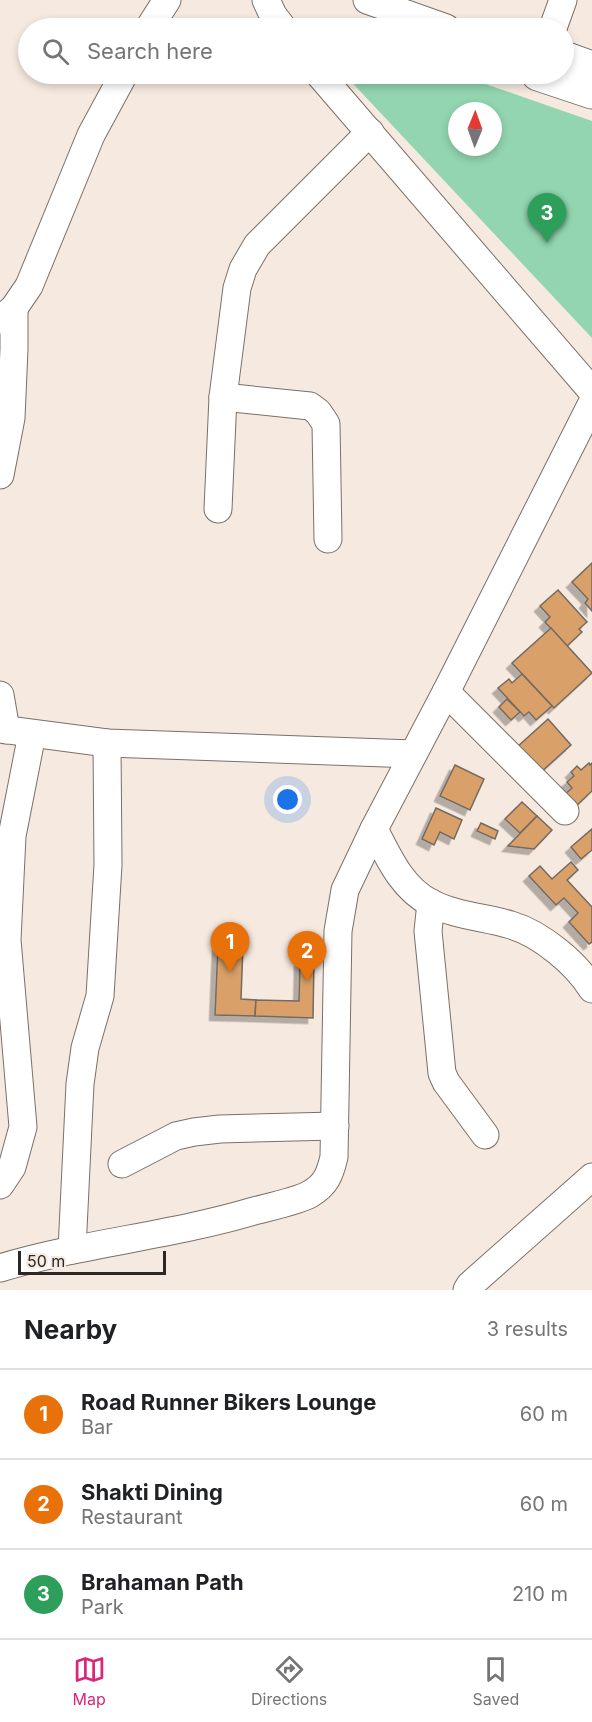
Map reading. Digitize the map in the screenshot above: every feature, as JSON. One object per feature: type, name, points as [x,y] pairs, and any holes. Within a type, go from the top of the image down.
[{"type":"main road","points":[[574,62],[592,68]]},
{"type":"main road","points":[[568,84],[592,92]]},
{"type":"street","points":[[155,18],[167,0]]},
{"type":"street","points":[[266,0],[275,18]]},
{"type":"street","points":[[367,0],[418,18]]},
{"type":"street","points":[[556,18],[563,0]]},
{"type":"street","points":[[0,475],[15,349],[7,314],[29,286],[91,135],[119,84]]},
{"type":"street","points":[[328,84],[592,391]]},
{"type":"street","points":[[218,509],[223,398],[237,288],[243,269],[257,245],[370,132]]},
{"type":"street","points":[[223,398],[310,406],[318,412],[326,423],[328,539]]},
{"type":"street","points":[[0,1268],[72,1250],[214,1223],[309,1195],[325,1183],[334,1157],[338,931],[345,891],[374,829],[592,403]]},
{"type":"street","points":[[446,692],[565,811]]},
{"type":"street","points":[[0,695],[13,731],[12,836],[7,940],[8,1044],[23,1127],[12,1167],[0,1185]]},
{"type":"street","points":[[13,731],[107,743],[413,754]]},
{"type":"street","points":[[72,1250],[80,1084],[85,1048],[100,996],[108,865],[107,743]]},
{"type":"street","points":[[374,829],[393,868],[430,903],[512,925],[546,942],[584,976],[592,989]]},
{"type":"street","points":[[430,903],[428,931],[442,1073],[446,1082],[485,1135]]},
{"type":"street","points":[[122,1164],[176,1136],[194,1132],[220,1129],[335,1126]]},
{"type":"street","points":[[467,1290],[592,1177]]},
{"type":"green space","points":[[353,84],[486,84],[592,121],[592,338]]},
{"type":"building","points":[[592,563],[592,611],[585,603],[588,599],[572,582]]},
{"type":"building","points":[[558,590],[587,622],[579,629],[582,632],[567,646],[545,622],[550,617],[540,606]]},
{"type":"building","points":[[551,628],[592,673],[554,708],[512,663]]},
{"type":"building","points":[[522,674],[552,706],[536,720],[529,712],[524,716],[498,688],[509,679],[512,683]]},
{"type":"building","points":[[507,699],[520,712],[511,720],[499,707]]},
{"type":"building","points":[[548,719],[571,745],[539,774],[516,748]]},
{"type":"building","points":[[589,763],[590,765],[592,763],[592,791],[575,807],[564,795],[572,788],[567,782],[574,776],[571,772],[577,766],[581,770]]},
{"type":"building","points":[[455,765],[484,779],[470,810],[440,796]]},
{"type":"building","points":[[522,802],[537,816],[520,833],[505,819]]},
{"type":"building","points":[[436,808],[462,820],[454,839],[440,832],[434,845],[422,839]]},
{"type":"building","points":[[537,816],[552,830],[534,849],[508,846]]},
{"type":"building","points":[[481,823],[498,831],[495,839],[477,831]]},
{"type":"building","points":[[592,829],[592,850],[581,859],[571,847]]},
{"type":"building","points":[[571,862],[578,870],[567,880],[592,907],[592,942],[589,944],[569,922],[578,913],[564,898],[556,905],[529,876],[540,866],[552,879]]},
{"type":"building","points":[[218,945],[243,945],[241,999],[256,1000],[255,1016],[215,1015]]},
{"type":"building","points":[[300,961],[314,961],[313,1018],[255,1016],[256,1000],[299,1001]]},
{"type":"place","name":"Brahaman Path","points":[[547,243]]},
{"type":"place","name":"Road Runner Bikers Lounge","points":[[230,972]]},
{"type":"place","name":"Shakti Dining","points":[[307,981]]}]
